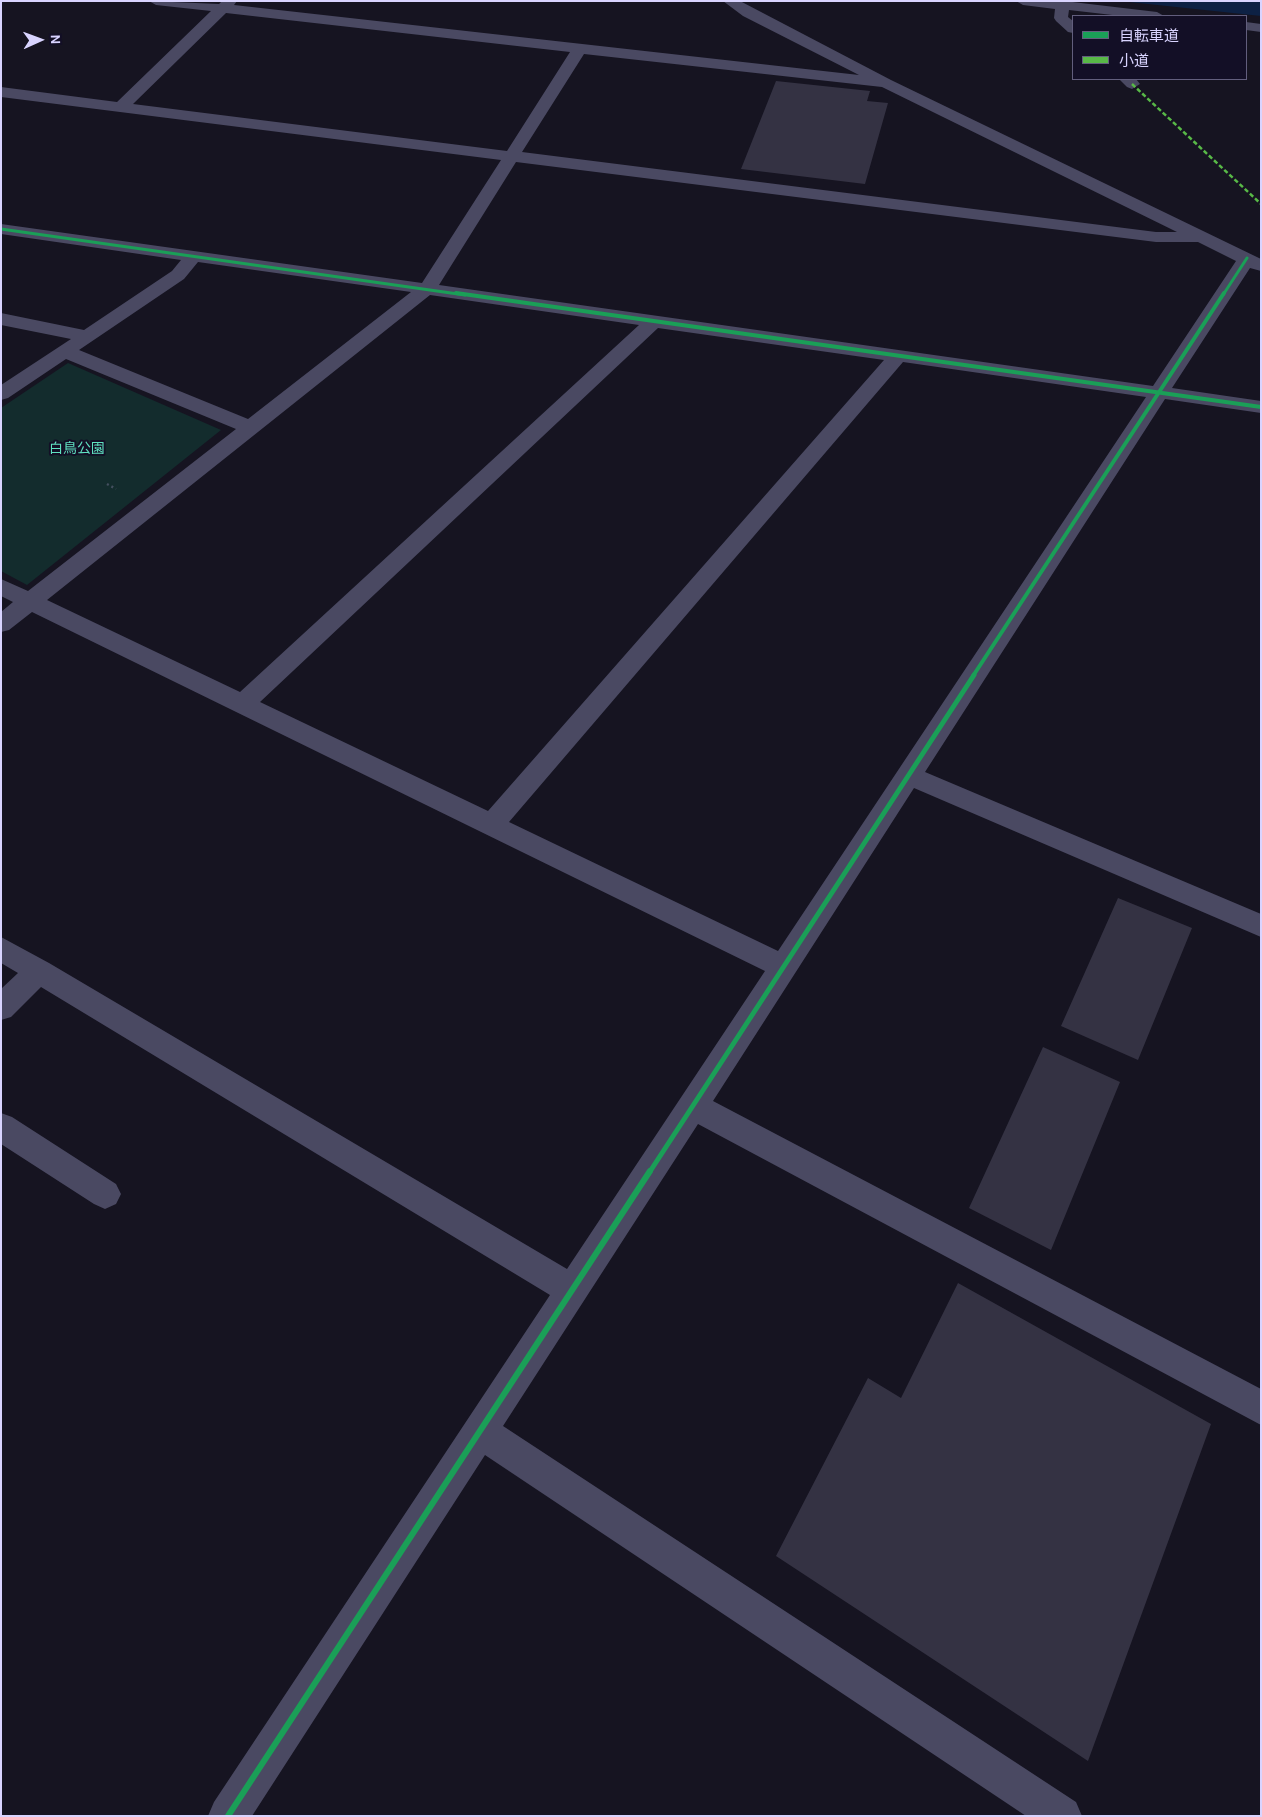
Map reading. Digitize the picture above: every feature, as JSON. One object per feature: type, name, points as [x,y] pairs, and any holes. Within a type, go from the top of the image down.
[{"type":"street","points":[[156,1],[226,5],[579,49],[886,83]]},
{"type":"street","points":[[228,1816],[910,776],[1158,392],[1254,262],[886,83],[748,13],[730,1]]},
{"type":"street","points":[[1023,1],[1148,15]]},
{"type":"street","points":[[120,107],[226,5]]},
{"type":"street","points":[[1062,6],[1061,18],[1072,28]]},
{"type":"street","points":[[1247,26],[1261,28]]},
{"type":"street","points":[[1,624],[428,288],[579,49]]},
{"type":"street","points":[[1,92],[1156,237],[1204,237]]},
{"type":"street","points":[[1,229],[1261,407]]},
{"type":"street","points":[[1,394],[178,275],[194,256]]},
{"type":"street","points":[[1,319],[87,336]]},
{"type":"street","points":[[241,705],[654,321]]},
{"type":"street","points":[[64,351],[252,428]]},
{"type":"street","points":[[491,825],[898,356]]},
{"type":"street","points":[[1,587],[241,705],[785,967]]},
{"type":"street","points":[[910,776],[1261,926]]},
{"type":"street","points":[[1,949],[573,1291]]},
{"type":"street","points":[[1,1008],[40,971]]},
{"type":"street","points":[[694,1106],[1261,1408]]},
{"type":"street","points":[[1,1127],[104,1194]]},
{"type":"street","points":[[480,1431],[1062,1816]]},
{"type":"green space","name":"白鳥公園","points":[[68,363],[221,430],[27,585],[1,571],[1,408]]},
{"type":"water","points":[[1120,1],[1261,1],[1261,16]]},
{"type":"building","points":[[776,81],[870,91],[867,101],[888,103],[865,184],[741,169]]},
{"type":"building","points":[[1118,898],[1192,928],[1138,1060],[1061,1026]]},
{"type":"building","points":[[1043,1047],[1120,1082],[1051,1250],[969,1208]]},
{"type":"building","points":[[958,1283],[1211,1424],[1088,1761],[776,1556],[868,1378],[901,1398]]},
{"type":"marked path","points":[[1132,84],[1261,204]]},
{"type":"cycle path","points":[[1,229],[1261,407]]},
{"type":"cycle path","points":[[228,1816],[1247,258]]}]
